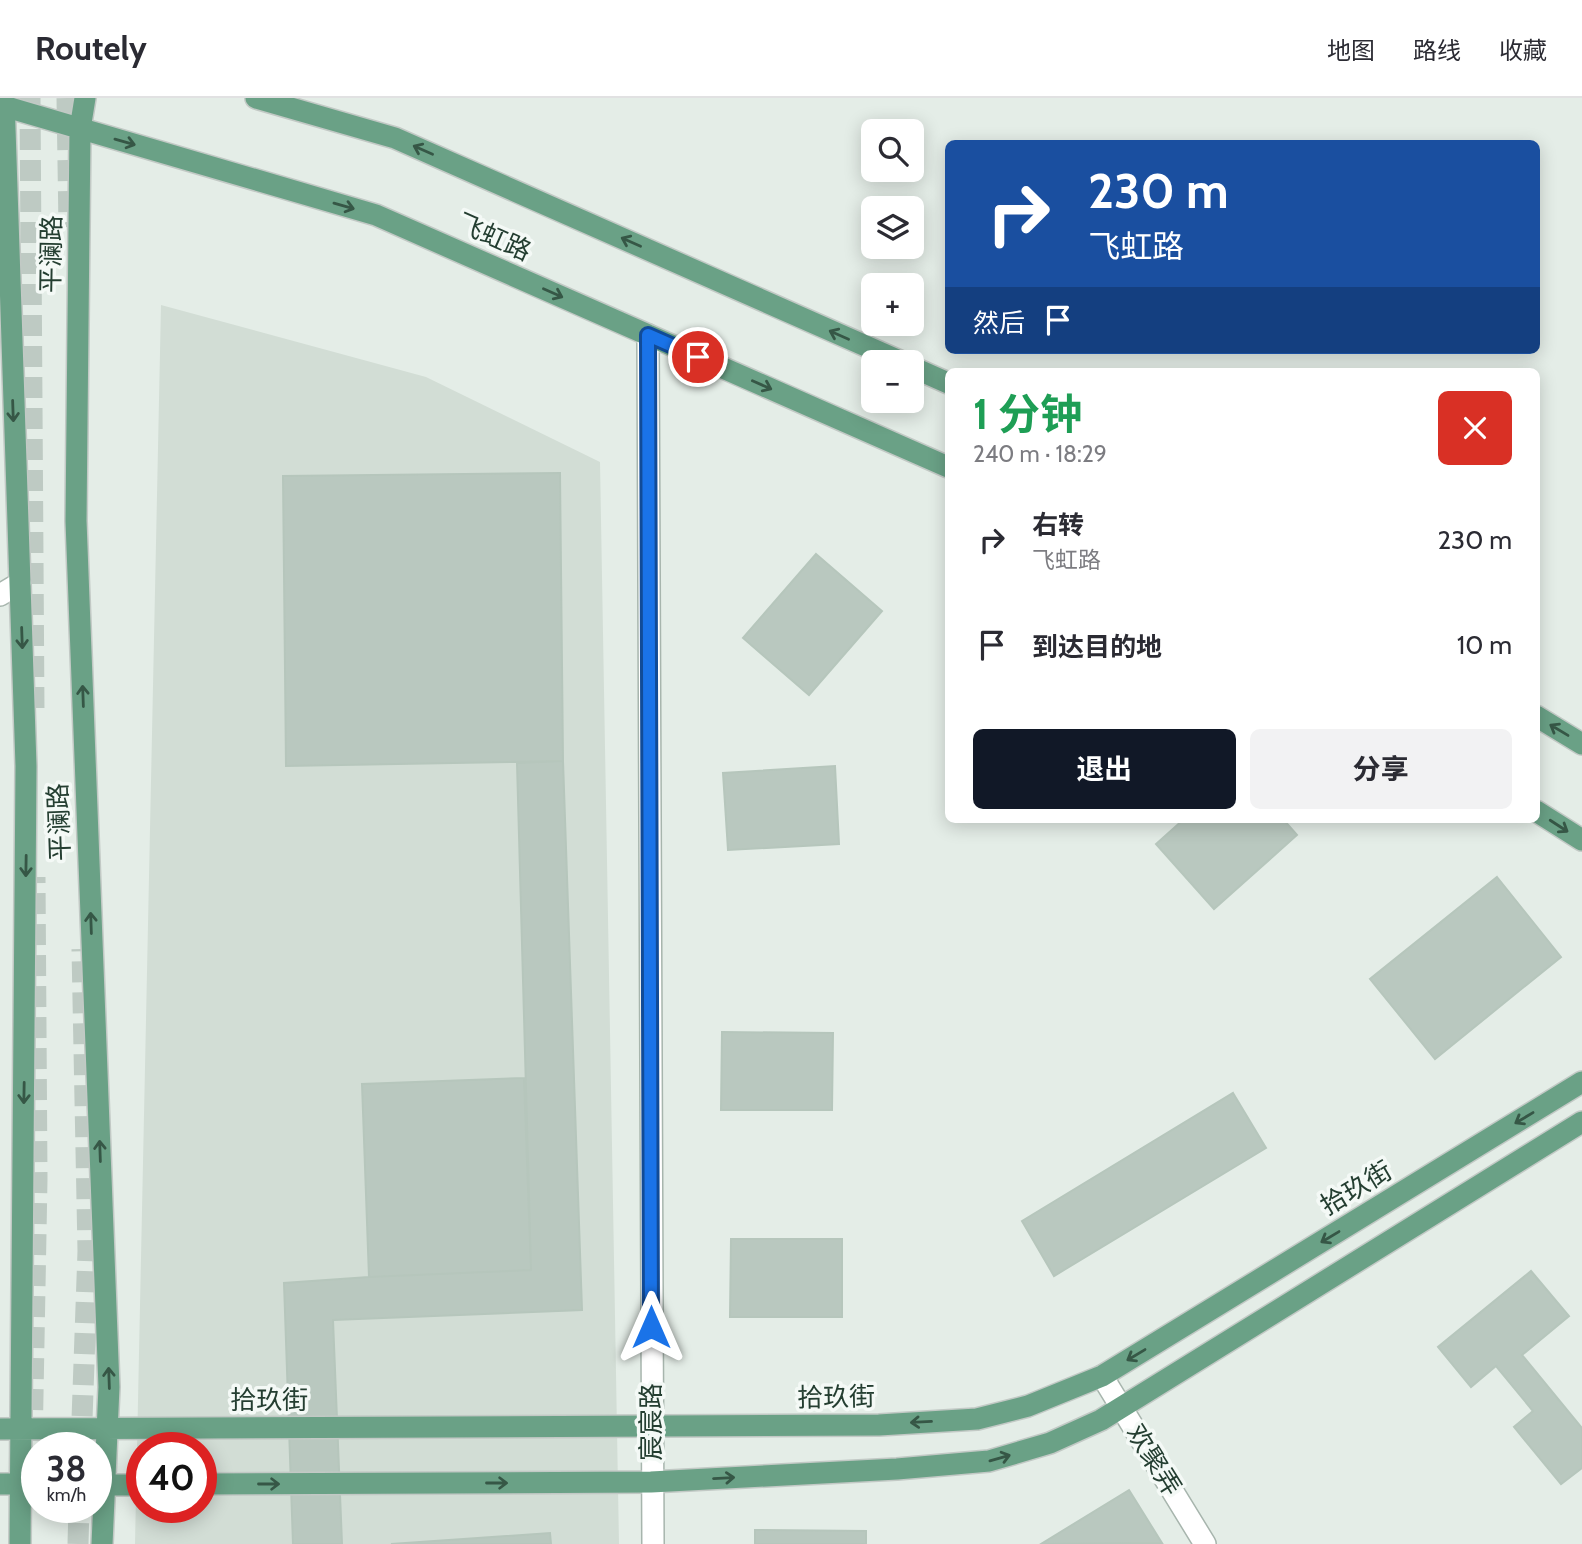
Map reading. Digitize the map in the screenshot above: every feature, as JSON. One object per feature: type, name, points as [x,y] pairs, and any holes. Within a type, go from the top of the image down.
[{"type":"main road","name":"平澜路","points":[[85,98],[80,129],[76,521],[109,1387],[107,1432]]},
{"type":"main road","name":"飞虹路","points":[[256,98],[395,138],[875,350]]},
{"type":"main road","name":"平澜路","points":[[2,103],[26,766],[10,1429],[19,1484],[20,1544]]},
{"type":"main road","name":"飞虹路","points":[[2,103],[80,129],[376,215],[945,466]]},
{"type":"main road","points":[[924,372],[945,382]]},
{"type":"main road","points":[[1540,718],[1582,744]]},
{"type":"main road","points":[[1540,814],[1582,841]]},
{"type":"main road","name":"拾玖街","points":[[10,1429],[879,1425],[977,1419],[1028,1406],[1102,1376],[1582,1082]]},
{"type":"main road","points":[[217,1484],[651,1482],[897,1469],[989,1461],[1050,1443],[1101,1420],[1582,1122]]},
{"type":"main road","name":"平澜路","points":[[101,1523],[102,1544]]},
{"type":"street","name":"宸宸路","points":[[648,335],[653,1544]]},
{"type":"street","points":[[0,595],[20,583]]},
{"type":"street","name":"欢聚弄","points":[[1102,1376],[1206,1544]]},
{"type":"shaded area","points":[[161,305],[426,377],[600,462],[619,1544],[135,1544],[135,1523],[217,1523],[217,1432],[137,1432]]},
{"type":"building","points":[[560,473],[563,761],[286,766],[283,476]]},
{"type":"building","points":[[816,554],[882,611],[809,695],[743,638]]},
{"type":"building","points":[[563,761],[582,1310],[333,1320],[342,1544],[293,1544],[284,1283],[531,1270],[517,763]]},
{"type":"building","points":[[835,766],[839,844],[728,850],[723,773]]},
{"type":"building","points":[[1180,823],[1286,823],[1297,835],[1214,909],[1156,844]]},
{"type":"building","points":[[1497,877],[1561,957],[1435,1059],[1370,979]]},
{"type":"building","points":[[722,1032],[833,1033],[832,1110],[721,1110]]},
{"type":"building","points":[[524,1078],[531,1270],[369,1277],[362,1084]]},
{"type":"building","points":[[1233,1093],[1266,1148],[1054,1276],[1022,1221]]},
{"type":"building","points":[[731,1239],[842,1239],[842,1317],[730,1317]]},
{"type":"building","points":[[1531,1271],[1569,1316],[1522,1355],[1582,1428],[1582,1468],[1561,1484],[1514,1427],[1533,1411],[1496,1366],[1471,1387],[1438,1347]]},
{"type":"building","points":[[1129,1490],[1162,1543],[1041,1544]]},
{"type":"building","points":[[755,1530],[866,1531],[866,1544],[755,1544]]},
{"type":"building","points":[[550,1533],[551,1544],[391,1544]]},
{"type":"tunnel","points":[[30,98],[34,712]]},
{"type":"tunnel","points":[[67,98],[69,227]]},
{"type":"tunnel","points":[[32,1432],[37,1179],[35,877]]},
{"type":"tunnel","points":[[82,949],[88,1251],[82,1432]]},
{"type":"tunnel","points":[[78,1544],[79,1523]]},
{"type":"route","points":[[651,1327],[648,335],[698,357]]}]
